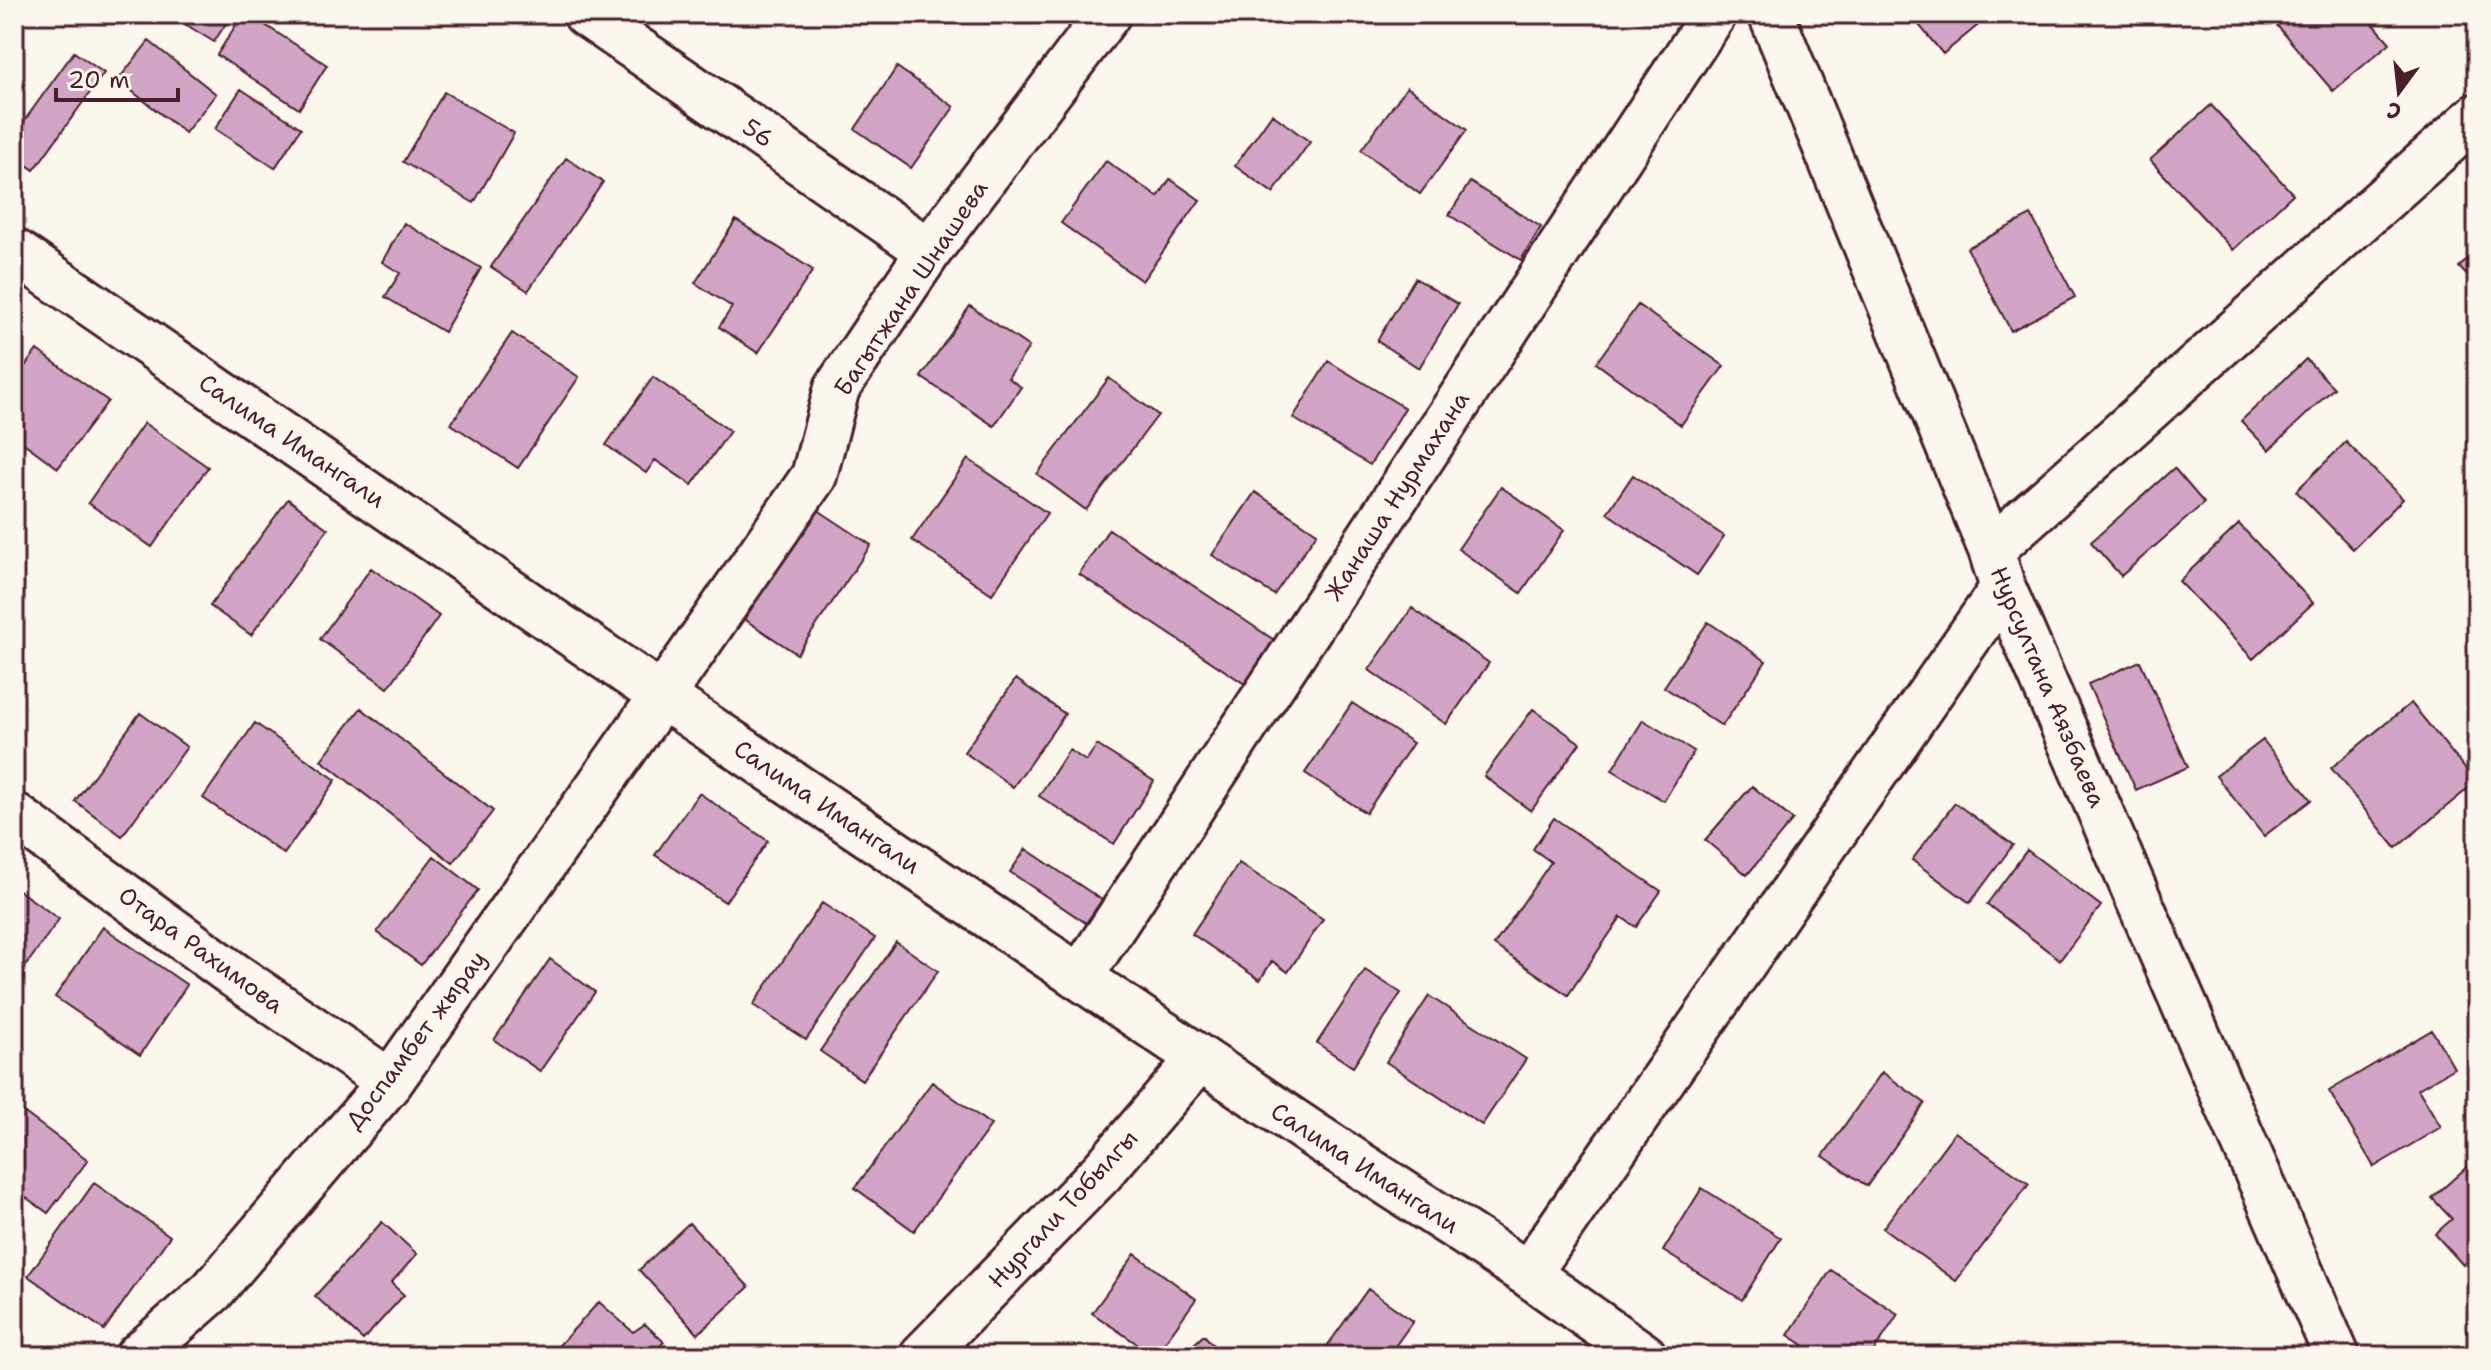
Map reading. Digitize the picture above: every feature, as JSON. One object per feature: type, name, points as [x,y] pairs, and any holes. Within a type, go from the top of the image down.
[{"type":"street","name":"56","points":[[586,14],[929,251]]},
{"type":"street","name":"Багытжана Шнашева","points":[[662,696],[814,476],[837,388],[929,251],[1108,14]]},
{"type":"street","name":"Жанаша Нурмахана","points":[[1080,977],[1714,14]]},
{"type":"street","name":"Нурсултана Аязбаева","points":[[1771,14],[1997,569],[2337,1356]]},
{"type":"street","points":[[1528,1274],[1997,569],[2477,116]]},
{"type":"street","name":"Салима Имангали","points":[[14,251],[662,696],[1200,1058],[1528,1274],[1644,1356]]},
{"type":"street","name":"Доспамбет жырау","points":[[138,1356],[212,1291],[390,1082],[662,696]]},
{"type":"street","name":"Отара Рахимова","points":[[14,815],[234,975],[390,1082]]},
{"type":"street","name":"Нургали Тобылгы","points":[[922,1356],[1102,1172],[1200,1058]]},
{"type":"building","points":[[169,14],[232,14],[214,42]]},
{"type":"building","points":[[243,14],[248,14],[327,65],[299,109],[217,55]]},
{"type":"building","points":[[1910,14],[1985,14],[1988,17],[1943,54]]},
{"type":"building","points":[[2284,14],[2365,14],[2390,43],[2333,91],[2274,22]]},
{"type":"building","points":[[149,41],[216,94],[185,133],[118,80]]},
{"type":"building","points":[[74,52],[104,73],[34,170],[14,156],[14,135]]},
{"type":"building","points":[[897,67],[954,107],[911,168],[855,129]]},
{"type":"building","points":[[1407,87],[1467,130],[1420,194],[1361,150]]},
{"type":"building","points":[[241,89],[301,128],[275,168],[215,129]]},
{"type":"building","points":[[444,92],[514,133],[474,203],[403,162]]},
{"type":"building","points":[[2211,105],[2293,194],[2233,250],[2150,160]]},
{"type":"building","points":[[1272,114],[1310,142],[1273,193],[1235,166]]},
{"type":"building","points":[[566,158],[603,182],[528,291],[491,267]]},
{"type":"building","points":[[1106,161],[1158,197],[1170,179],[1200,200],[1142,281],[1061,223]]},
{"type":"building","points":[[1470,182],[1541,227],[1521,260],[1449,215]]},
{"type":"building","points":[[2031,215],[2075,297],[2011,331],[1967,248]]},
{"type":"building","points":[[736,220],[813,270],[758,353],[719,327],[732,307],[695,283]]},
{"type":"building","points":[[404,223],[481,268],[444,332],[385,297],[400,273],[382,262]]},
{"type":"building","points":[[2477,251],[2477,286],[2459,267]]},
{"type":"building","points":[[1415,278],[1458,304],[1419,368],[1377,341]]},
{"type":"building","points":[[1638,305],[1724,366],[1681,425],[1596,363]]},
{"type":"building","points":[[970,306],[1029,347],[1008,378],[1021,387],[994,426],[921,377]]},
{"type":"building","points":[[512,333],[579,377],[518,468],[451,424]]},
{"type":"building","points":[[37,350],[108,401],[58,468],[14,436],[14,381]]},
{"type":"building","points":[[2306,359],[2334,388],[2269,450],[2241,421]]},
{"type":"building","points":[[1328,361],[1405,408],[1370,465],[1293,418]]},
{"type":"building","points":[[653,377],[730,431],[692,485],[655,460],[646,473],[606,445]]},
{"type":"building","points":[[1109,378],[1158,415],[1086,510],[1037,474]]},
{"type":"building","points":[[144,423],[208,467],[152,547],[88,503]]},
{"type":"building","points":[[2346,442],[2403,499],[2353,549],[2296,491]]},
{"type":"building","points":[[968,459],[1047,513],[992,594],[912,540]]},
{"type":"building","points":[[2174,468],[2204,503],[2121,576],[2091,542]]},
{"type":"building","points":[[1633,475],[1724,536],[1697,575],[1607,513]]},
{"type":"building","points":[[1501,487],[1564,530],[1521,593],[1458,549]]},
{"type":"building","points":[[1255,492],[1317,533],[1274,595],[1212,555]]},
{"type":"building","points":[[288,499],[328,529],[251,635],[210,606]]},
{"type":"building","points":[[815,508],[871,545],[797,654],[741,617]]},
{"type":"building","points":[[2239,524],[2313,603],[2253,659],[2179,581]]},
{"type":"building","points":[[1109,529],[1280,644],[1251,688],[1079,574]]},
{"type":"building","points":[[371,568],[439,616],[388,688],[320,639]]},
{"type":"building","points":[[1412,608],[1489,663],[1446,724],[1369,670]]},
{"type":"building","points":[[1708,622],[1766,661],[1722,726],[1664,687]]},
{"type":"building","points":[[2140,661],[2188,767],[2136,790],[2088,684]]},
{"type":"building","points":[[1016,679],[1065,714],[1013,787],[964,752]]},
{"type":"building","points":[[1352,703],[1413,743],[1366,813],[1305,773]]},
{"type":"building","points":[[2411,703],[2476,782],[2396,848],[2331,768]]},
{"type":"building","points":[[361,708],[493,811],[453,863],[321,760]]},
{"type":"building","points":[[1533,709],[1580,743],[1531,811],[1484,776]]},
{"type":"building","points":[[140,713],[187,747],[122,836],[75,801]]},
{"type":"building","points":[[1643,720],[1694,751],[1664,801],[1612,770]]},
{"type":"building","points":[[255,723],[336,780],[284,854],[203,798]]},
{"type":"building","points":[[2263,740],[2311,800],[2264,836],[2216,776]]},
{"type":"building","points":[[1097,745],[1154,781],[1114,844],[1039,796],[1069,750],[1086,761]]},
{"type":"building","points":[[1752,786],[1793,820],[1747,875],[1705,840]]},
{"type":"building","points":[[699,793],[768,841],[725,902],[655,855]]},
{"type":"building","points":[[1955,803],[2013,845],[1970,903],[1912,860]]},
{"type":"building","points":[[1554,818],[1661,891],[1636,927],[1621,917],[1568,995],[1494,945],[1551,862],[1533,849]]},
{"type":"building","points":[[1026,849],[1102,900],[1086,923],[1010,872]]},
{"type":"building","points":[[2027,850],[2101,906],[2060,960],[1987,904]]},
{"type":"building","points":[[434,856],[478,890],[421,965],[377,932]]},
{"type":"building","points":[[1239,863],[1323,919],[1288,972],[1272,961],[1260,980],[1192,934]]},
{"type":"building","points":[[14,887],[59,919],[15,981],[14,980]]},
{"type":"building","points":[[822,903],[875,938],[806,1040],[753,1005]]},
{"type":"building","points":[[103,927],[187,985],[140,1055],[55,997]]},
{"type":"building","points":[[896,942],[938,971],[862,1080],[820,1051]]},
{"type":"building","points":[[550,959],[595,992],[540,1071],[494,1040]]},
{"type":"building","points":[[1365,970],[1401,993],[1353,1067],[1317,1043]]},
{"type":"building","points":[[1429,996],[1526,1059],[1482,1125],[1386,1062]]},
{"type":"building","points":[[2432,1030],[2454,1068],[2418,1089],[2441,1127],[2374,1167],[2329,1091]]},
{"type":"building","points":[[1882,1072],[1925,1103],[1867,1186],[1823,1156]]},
{"type":"building","points":[[932,1082],[991,1125],[914,1231],[855,1188]]},
{"type":"building","points":[[14,1105],[88,1160],[48,1213],[14,1189]]},
{"type":"building","points":[[1955,1132],[2029,1184],[1956,1281],[1883,1228]]},
{"type":"building","points":[[2477,1158],[2477,1253],[2463,1265],[2435,1234],[2452,1219],[2432,1198]]},
{"type":"building","points":[[94,1183],[170,1236],[104,1330],[28,1276]]},
{"type":"building","points":[[1702,1188],[1781,1238],[1742,1300],[1663,1251]]},
{"type":"building","points":[[382,1222],[417,1254],[391,1283],[404,1295],[363,1340],[315,1296]]},
{"type":"building","points":[[689,1223],[749,1287],[698,1334],[639,1270]]},
{"type":"building","points":[[1135,1254],[1196,1299],[1155,1356],[1092,1313]]},
{"type":"building","points":[[1831,1270],[1898,1314],[1871,1356],[1820,1356],[1788,1335]]},
{"type":"building","points":[[1368,1289],[1413,1321],[1388,1356],[1320,1356]]},
{"type":"building","points":[[599,1302],[633,1332],[645,1324],[664,1342],[651,1356],[549,1356]]},
{"type":"building","points":[[1204,1335],[1223,1356],[1181,1356]]}]
